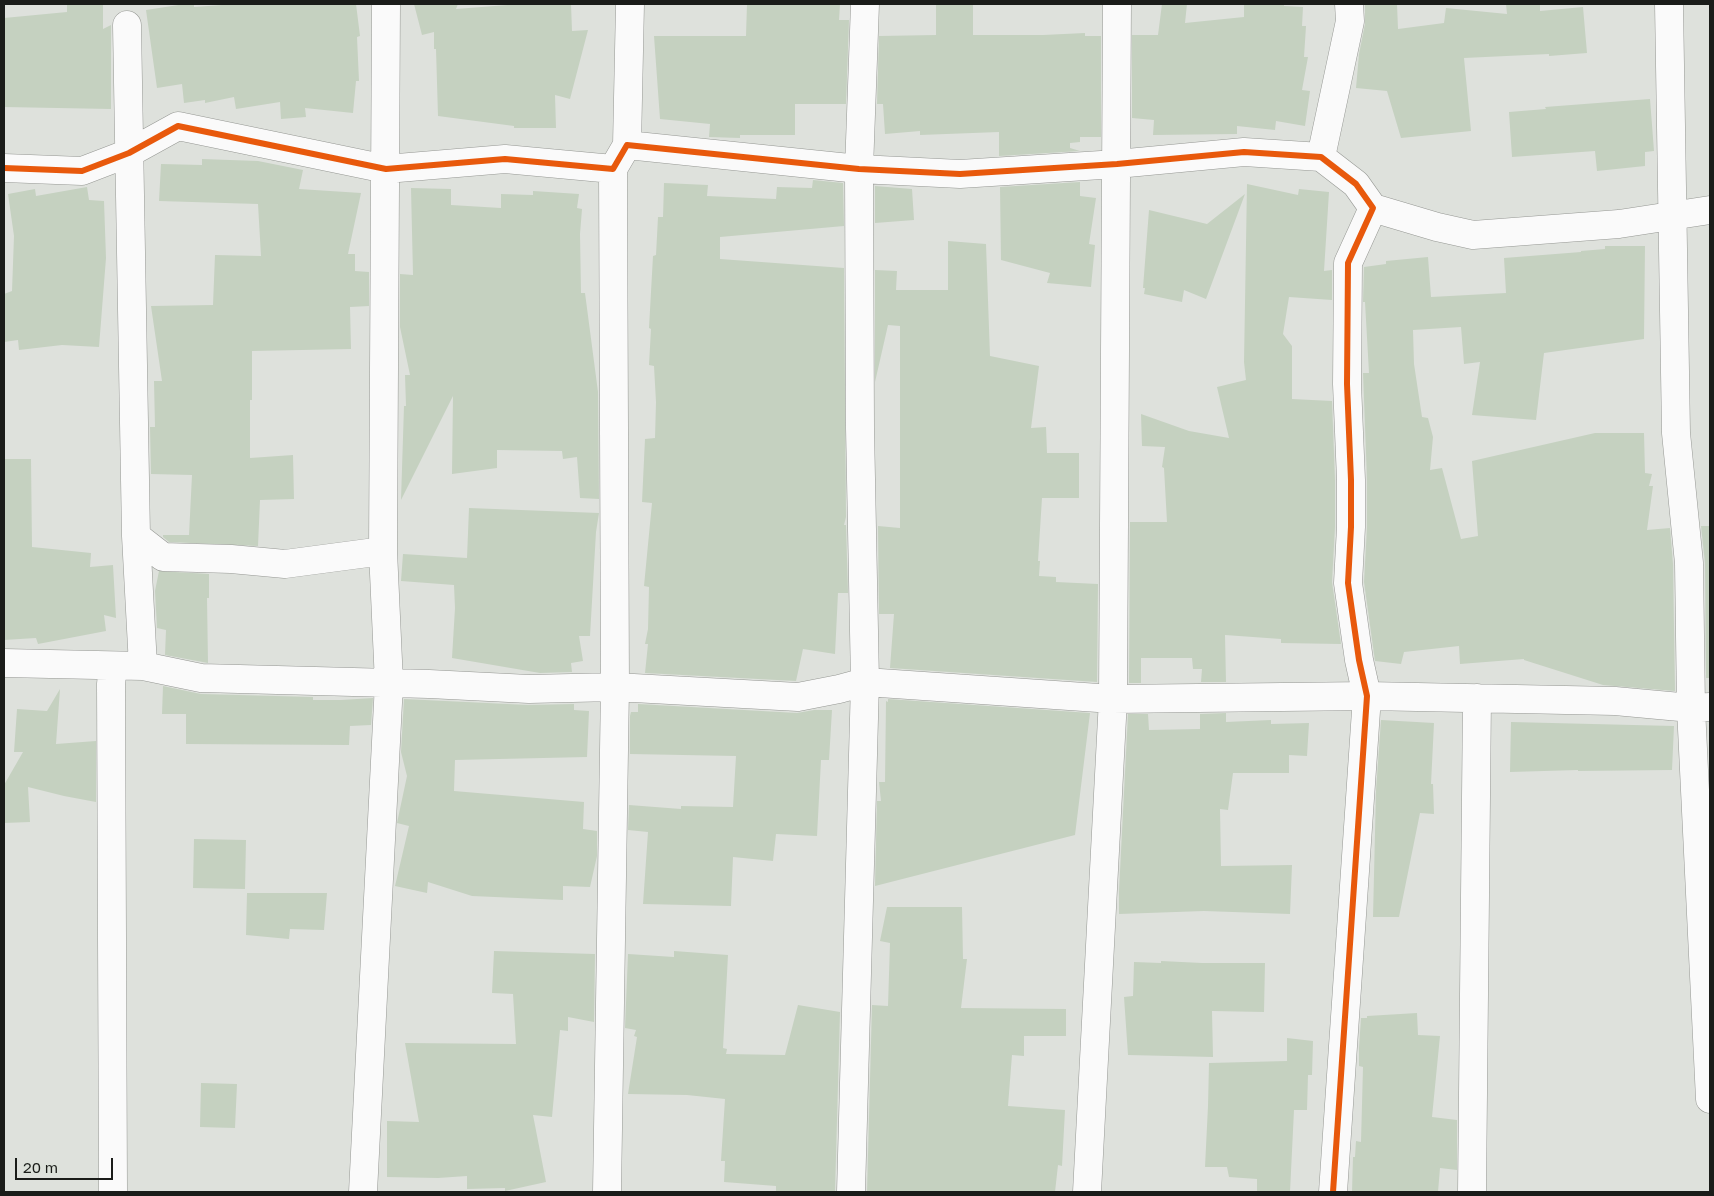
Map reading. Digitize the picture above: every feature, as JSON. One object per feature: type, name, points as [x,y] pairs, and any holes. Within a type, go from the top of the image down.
[{"type":"street","points":[[363,1192],[389,683],[382,551],[386,4]]},
{"type":"street","points":[[607,1192],[615,687],[613,169],[627,145],[630,4]]},
{"type":"street","points":[[851,1192],[865,682],[860,428],[859,168],[865,4]]},
{"type":"street","points":[[1087,1192],[1113,699],[1117,4]]},
{"type":"street","points":[[1321,158],[1350,20],[1348,4]]},
{"type":"street","points":[[1669,4],[1676,432],[1700,707],[1710,1099]]},
{"type":"street","points":[[127,25],[136,536],[143,666]]},
{"type":"street","points":[[4,168],[82,171],[128,153],[178,126],[386,170],[505,159],[613,169]]},
{"type":"street","points":[[627,145],[859,168],[960,174],[1117,164],[1244,152],[1321,158],[1356,184],[1373,208],[1473,235],[1619,224],[1710,210]]},
{"type":"street","points":[[1333,1192],[1367,696],[1357,652],[1348,583],[1351,480],[1347,384],[1348,263],[1373,208]]},
{"type":"street","points":[[136,536],[163,557],[232,559],[285,564],[382,551]]},
{"type":"street","points":[[4,663],[143,666],[201,678],[528,689],[615,687],[798,697],[865,682],[1113,699],[1220,696],[1367,696],[1615,701],[1700,707]]},
{"type":"street","points":[[113,666],[113,1192]]},
{"type":"street","points":[[1472,1192],[1477,698]]},
{"type":"building","points":[[67,4],[103,4],[103,29],[111,25],[111,109],[4,107],[4,18],[67,12]]},
{"type":"building","points":[[194,4],[194,7],[236,4],[356,4],[360,36],[357,37],[359,81],[356,81],[353,113],[305,108],[306,117],[281,119],[280,102],[236,109],[234,97],[205,103],[205,100],[184,103],[182,84],[157,88],[146,10]]},
{"type":"building","points":[[414,4],[458,4],[456,9],[520,4],[571,4],[572,31],[588,30],[570,99],[555,95],[556,128],[514,128],[514,126],[438,116],[434,32],[422,35]]},
{"type":"building","points":[[747,4],[840,4],[839,20],[849,20],[846,104],[795,104],[795,135],[740,135],[740,138],[709,137],[710,124],[660,119],[654,36],[746,36]]},
{"type":"building","points":[[936,4],[973,4],[973,35],[1085,33],[1085,36],[1101,36],[1101,137],[1080,137],[1080,142],[1070,143],[1070,148],[1080,151],[999,156],[999,132],[920,135],[920,131],[885,134],[883,104],[877,104],[879,36],[936,35]]},
{"type":"building","points":[[1162,4],[1187,4],[1185,23],[1244,17],[1244,4],[1284,4],[1284,6],[1303,7],[1302,26],[1306,26],[1304,57],[1308,57],[1302,90],[1310,91],[1305,126],[1276,121],[1275,130],[1237,126],[1237,134],[1153,135],[1154,120],[1132,118],[1132,35],[1158,35]]},
{"type":"building","points":[[1365,4],[1397,4],[1398,29],[1444,23],[1446,8],[1507,14],[1506,4],[1540,4],[1540,11],[1583,7],[1587,53],[1464,58],[1471,131],[1401,138],[1387,91],[1356,88],[1359,54],[1365,24]]},
{"type":"building","points":[[1650,99],[1654,151],[1645,152],[1645,166],[1597,171],[1595,151],[1512,157],[1509,112],[1546,109],[1545,107]]},
{"type":"building","points":[[202,159],[258,161],[303,170],[299,189],[361,193],[348,254],[355,254],[355,271],[369,272],[369,306],[350,307],[351,349],[252,351],[250,458],[293,455],[294,499],[260,500],[258,546],[169,542],[163,535],[189,535],[192,475],[151,474],[150,427],[155,427],[154,381],[162,381],[151,306],[213,305],[215,255],[261,256],[258,204],[159,201],[161,164],[202,165]]},
{"type":"building","points":[[813,180],[843,183],[844,226],[720,237],[720,259],[844,268],[846,517],[844,525],[846,525],[848,593],[838,593],[835,654],[803,649],[796,681],[645,673],[648,644],[645,644],[648,629],[649,587],[644,586],[652,503],[642,502],[645,439],[655,438],[656,402],[654,366],[649,365],[651,329],[649,328],[653,256],[656,255],[658,217],[663,217],[664,183],[708,185],[707,196],[776,199],[777,187],[812,188]]},
{"type":"building","points":[[1080,182],[1080,196],[1096,198],[1089,244],[1095,245],[1091,287],[1047,283],[1050,273],[1001,260],[1000,187]]},
{"type":"building","points":[[1247,184],[1298,195],[1299,189],[1329,192],[1324,271],[1332,270],[1332,300],[1289,297],[1283,334],[1292,346],[1292,399],[1332,401],[1335,527],[1332,582],[1341,644],[1281,643],[1281,639],[1225,635],[1226,682],[1201,682],[1202,669],[1193,669],[1192,658],[1141,658],[1141,683],[1129,683],[1130,522],[1167,522],[1164,468],[1162,467],[1165,447],[1142,446],[1141,414],[1189,431],[1229,438],[1217,387],[1246,380],[1244,362]]},
{"type":"building","points":[[875,186],[912,189],[914,220],[875,223]]},
{"type":"building","points":[[87,187],[89,200],[104,201],[106,258],[99,347],[62,345],[19,350],[18,340],[4,342],[4,294],[12,291],[14,236],[8,194],[35,189],[36,196]]},
{"type":"building","points":[[411,188],[451,189],[451,205],[501,208],[501,194],[533,195],[533,191],[579,194],[577,208],[582,209],[580,234],[581,293],[585,293],[598,392],[599,499],[580,498],[577,457],[563,459],[562,451],[497,450],[497,468],[452,474],[453,396],[401,500],[404,406],[406,406],[405,375],[410,375],[400,327],[400,274],[413,275]]},
{"type":"building","points":[[1245,194],[1206,299],[1184,290],[1182,302],[1144,294],[1149,210],[1207,224]]},
{"type":"building","points":[[948,241],[986,244],[990,356],[1039,366],[1031,428],[1046,427],[1047,453],[1079,453],[1079,498],[1042,498],[1038,561],[1040,561],[1039,576],[1056,577],[1056,582],[1098,584],[1097,682],[890,668],[894,614],[879,614],[878,526],[900,528],[900,326],[888,325],[875,382],[875,270],[897,271],[896,290],[948,290]]},
{"type":"building","points":[[1605,246],[1645,246],[1644,339],[1544,353],[1536,420],[1472,415],[1480,362],[1464,364],[1461,327],[1413,330],[1414,364],[1422,417],[1428,418],[1433,437],[1430,470],[1442,468],[1461,539],[1478,536],[1472,461],[1595,433],[1644,433],[1645,473],[1652,474],[1649,486],[1653,486],[1647,530],[1670,528],[1673,564],[1675,691],[1603,685],[1524,659],[1460,664],[1459,646],[1404,652],[1401,664],[1375,661],[1364,582],[1367,480],[1363,373],[1369,373],[1365,302],[1363,302],[1364,267],[1386,264],[1386,261],[1428,257],[1431,297],[1506,293],[1504,258],[1581,252],[1605,249]]},
{"type":"building","points":[[4,459],[31,459],[32,547],[91,553],[90,567],[113,565],[116,618],[104,615],[106,631],[38,644],[36,638],[4,640]]},
{"type":"building","points":[[469,508],[599,513],[596,532],[590,636],[579,636],[583,661],[571,663],[572,672],[540,673],[452,658],[455,608],[454,585],[401,581],[403,554],[467,558]]},
{"type":"building","points":[[1701,526],[1710,526],[1710,678],[1706,678],[1705,563]]},
{"type":"building","points":[[159,571],[209,574],[209,598],[207,598],[208,663],[165,655],[166,630],[157,628],[155,591]]},
{"type":"building","points":[[163,686],[201,694],[313,697],[313,700],[373,698],[371,725],[350,726],[349,745],[186,744],[186,714],[162,714]]},
{"type":"building","points":[[60,689],[56,744],[96,741],[96,802],[28,787],[30,822],[4,823],[4,785],[23,752],[14,752],[17,709],[47,711]]},
{"type":"building","points":[[404,699],[528,705],[574,704],[574,710],[589,711],[587,757],[455,760],[454,791],[584,802],[583,829],[597,831],[597,856],[590,887],[563,886],[563,900],[472,896],[428,882],[427,893],[395,886],[409,826],[397,823],[407,776],[401,752]]},
{"type":"building","points":[[888,699],[1090,713],[1075,835],[875,886],[877,801],[881,801],[879,782],[885,782],[886,701],[888,702]]},
{"type":"building","points":[[638,704],[797,713],[814,710],[832,710],[829,760],[821,760],[817,836],[776,834],[773,861],[733,857],[731,906],[643,904],[648,832],[628,830],[629,805],[681,809],[681,806],[733,807],[736,756],[630,754],[630,716],[631,712],[638,712]]},
{"type":"building","points":[[1226,713],[1226,722],[1271,720],[1271,724],[1309,723],[1307,756],[1289,755],[1289,773],[1233,773],[1228,810],[1220,809],[1221,866],[1292,865],[1290,914],[1204,911],[1119,914],[1128,714],[1148,714],[1149,730],[1200,729],[1200,714]]},
{"type":"building","points":[[1381,720],[1434,723],[1431,784],[1433,784],[1434,814],[1420,813],[1399,917],[1373,917],[1376,791]]},
{"type":"building","points":[[1511,722],[1674,726],[1672,770],[1510,772]]},
{"type":"building","points":[[194,839],[246,840],[245,889],[193,888]]},
{"type":"building","points":[[247,893],[327,893],[324,930],[290,929],[289,939],[246,935]]},
{"type":"building","points":[[887,907],[962,907],[963,959],[967,959],[961,1008],[1066,1009],[1066,1036],[1024,1036],[1024,1056],[1012,1055],[1008,1106],[1065,1110],[1062,1166],[1058,1165],[1055,1192],[867,1192],[872,1005],[888,1006],[890,943],[880,941]]},
{"type":"building","points":[[494,951],[595,954],[594,1022],[568,1017],[568,1031],[560,1030],[552,1117],[533,1115],[546,1182],[505,1191],[505,1188],[467,1189],[467,1176],[438,1178],[387,1177],[387,1121],[419,1122],[405,1043],[516,1044],[513,994],[492,993]]},
{"type":"building","points":[[674,951],[728,955],[723,1048],[727,1049],[726,1054],[785,1055],[798,1005],[840,1012],[835,1192],[776,1192],[776,1186],[724,1182],[725,1161],[721,1161],[725,1099],[687,1095],[628,1094],[637,1037],[634,1036],[636,1030],[625,1028],[628,954],[674,957]]},
{"type":"building","points":[[1161,961],[1265,963],[1264,1012],[1212,1011],[1213,1057],[1128,1055],[1124,997],[1133,996],[1134,962],[1161,963]]},
{"type":"building","points":[[1417,1013],[1418,1035],[1440,1036],[1432,1117],[1457,1120],[1457,1170],[1440,1168],[1438,1192],[1352,1192],[1353,1157],[1355,1157],[1356,1141],[1361,1142],[1363,1067],[1359,1066],[1359,1048],[1361,1018]]},
{"type":"building","points":[[1287,1038],[1313,1041],[1312,1075],[1308,1075],[1307,1110],[1294,1110],[1290,1192],[1257,1192],[1257,1179],[1229,1177],[1227,1167],[1205,1167],[1209,1063],[1287,1061]]},
{"type":"building","points":[[201,1083],[237,1084],[235,1128],[200,1127]]},
{"type":"cycle path","points":[[4,168],[82,171],[129,153],[178,126],[386,169],[505,159],[613,169],[627,145],[859,169],[960,174],[1117,164],[1244,152],[1321,157],[1356,184],[1373,208],[1348,263],[1347,384],[1351,480],[1348,583],[1359,660],[1367,696],[1333,1192]]}]
